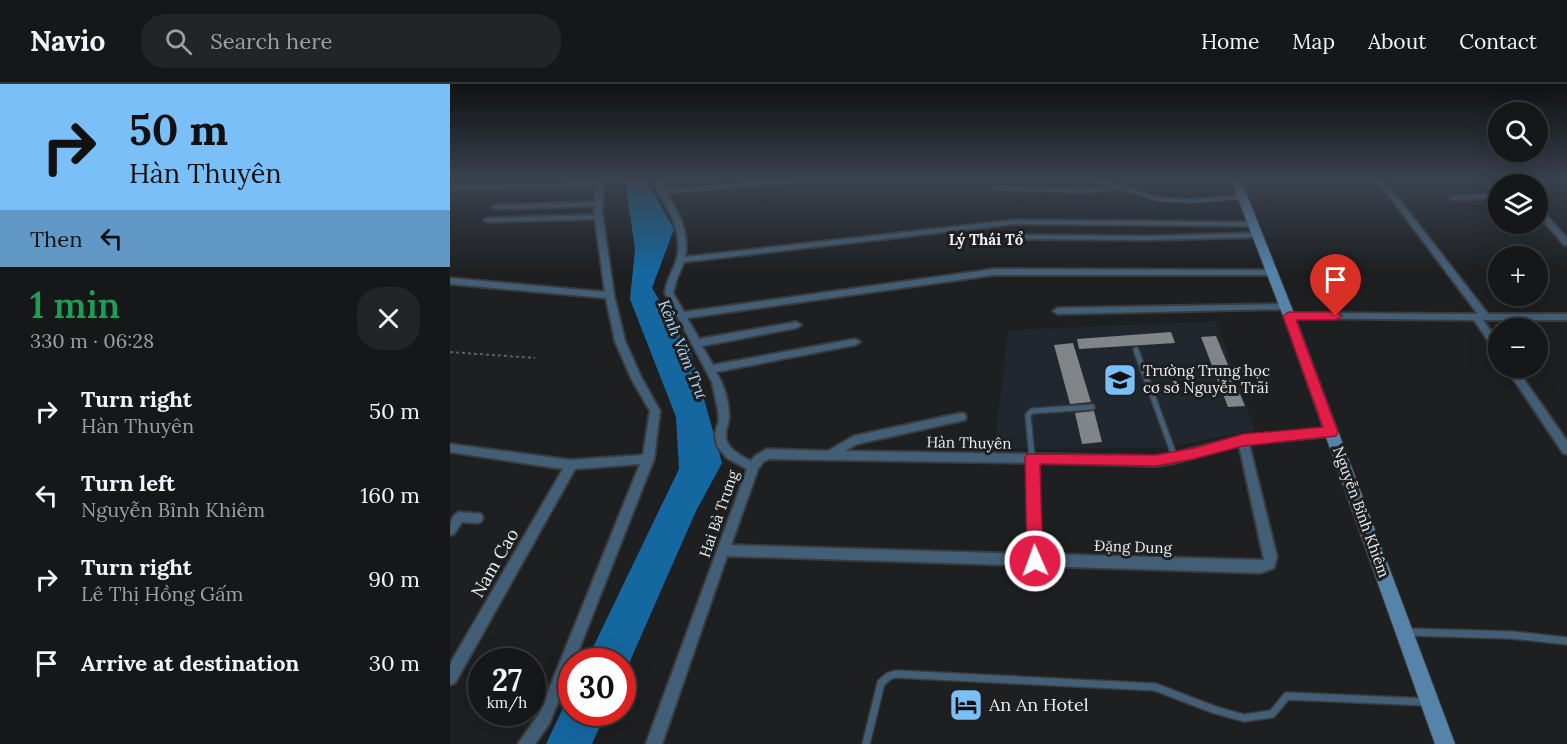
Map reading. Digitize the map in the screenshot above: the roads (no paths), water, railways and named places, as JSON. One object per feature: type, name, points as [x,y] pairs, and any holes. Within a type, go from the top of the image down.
[{"type":"main road","name":"Nguyễn Bỉnh Khiêm","points":[[1248,211],[1445,744]]},
{"type":"street","points":[[526,744],[544,719],[648,459],[656,411],[637,380],[620,340],[610,295],[598,211]]},
{"type":"street","name":"Hai Bà Trưng","points":[[654,744],[753,467],[726,452],[722,444],[720,433],[724,421],[722,395],[712,369],[669,293],[669,285],[684,246],[683,234],[671,211]]},
{"type":"street","points":[[1403,211],[1481,316],[1488,330]]},
{"type":"street","points":[[488,220],[599,218]]},
{"type":"street","points":[[680,260],[1015,222],[1255,230]]},
{"type":"street","points":[[1548,222],[1567,243]]},
{"type":"street","points":[[1009,237],[1149,238],[1255,230]]},
{"type":"street","points":[[680,316],[994,272],[1272,272]]},
{"type":"street","points":[[450,281],[610,295]]},
{"type":"street","points":[[1058,311],[1567,317]]},
{"type":"street","points":[[698,343],[796,325]]},
{"type":"street","points":[[712,369],[855,342]]},
{"type":"street","points":[[1518,378],[1567,450]]},
{"type":"street","points":[[827,456],[854,440],[961,417]]},
{"type":"street","name":"Hàn Thuyên","points":[[753,467],[767,454],[1156,460],[1175,458],[1243,440],[1331,432]]},
{"type":"street","name":"Đặng Dung","points":[[724,550],[1261,567],[1270,564],[1270,557],[1243,440]]},
{"type":"street","points":[[450,448],[571,465],[648,459]]},
{"type":"street","points":[[1032,458],[1035,561]]},
{"type":"street","name":"Nam Cao","points":[[450,678],[571,465]]},
{"type":"street","points":[[450,530],[454,517],[477,518]]},
{"type":"lane","points":[[1136,350],[1175,458]]},
{"type":"lane","points":[[1032,458],[1028,415],[1032,411],[1092,407]]},
{"type":"lane","points":[[1405,632],[1512,635],[1567,640]]},
{"type":"lane","points":[[866,744],[881,683],[889,675],[896,674],[1155,687],[1215,710],[1244,718],[1272,714],[1287,696],[1430,702]]},
{"type":"water","name":"Kênh Vàm Trư","points":[[629,211],[664,211],[674,229],[652,288],[691,353],[722,463],[696,511],[636,648],[593,648],[679,469],[676,417],[630,299],[635,249]]},
{"type":"water","points":[[558,719],[558,726],[600,726],[592,744],[546,744]]},
{"type":"place","name":"Trường Trung học cơ sở Nguyễn Trãi","points":[[1120,380]]},
{"type":"place","name":"An An Hotel","points":[[966,705]]},
{"type":"district","name":"Lý Thái Tổ","points":[[986,240]]}]
